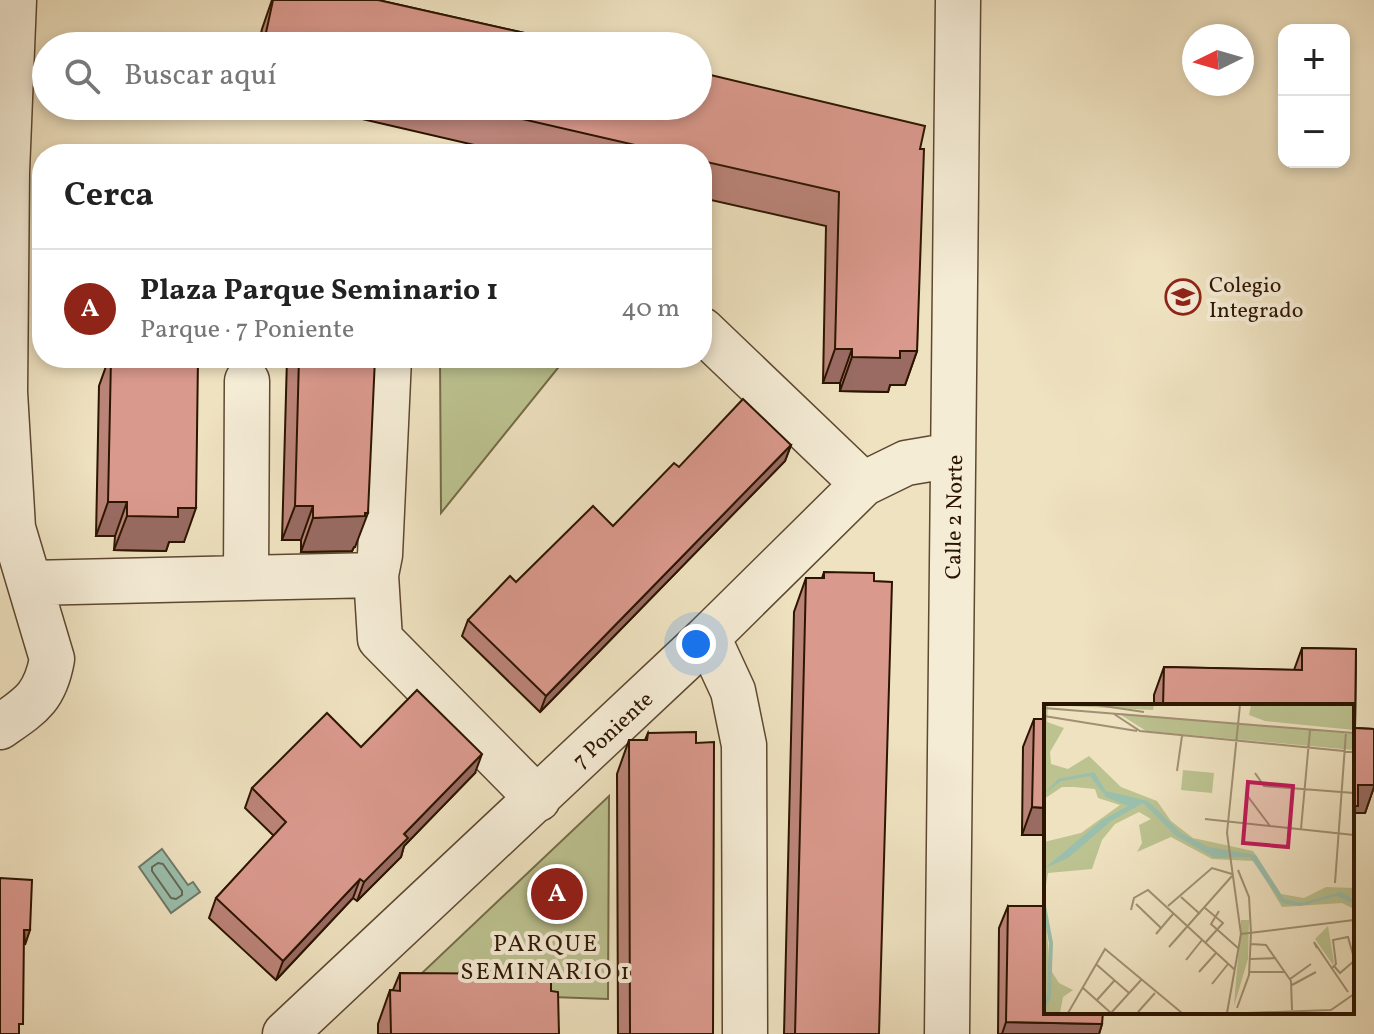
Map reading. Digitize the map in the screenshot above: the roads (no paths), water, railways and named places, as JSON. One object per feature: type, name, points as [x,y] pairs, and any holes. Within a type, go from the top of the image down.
[{"type":"street","points":[[0,727],[37,701],[49,677],[52,659],[13,528],[5,392],[24,172],[14,0]]},
{"type":"street","name":"Calle 2 Norte","points":[[947,1034],[958,0]]},
{"type":"street","points":[[712,340],[863,484]]},
{"type":"street","points":[[389,368],[380,555],[376,575],[380,639],[538,799]]},
{"type":"street","points":[[246,578],[247,381]]},
{"type":"street","name":"7 Poniente","points":[[285,1034],[538,799],[863,484],[906,463],[953,455]]},
{"type":"street","points":[[30,583],[376,575]]},
{"type":"street","points":[[708,637],[733,691],[744,745],[745,1034]]},
{"type":"water","points":[[162,849],[188,885],[193,882],[200,892],[171,913],[139,867]]},
{"type":"place","name":"Colegio Integrado","points":[[1183,297]]},
{"type":"place","name":"Plaza Parque Seminario 1","points":[[557,894]]},
{"type":"district","name":"PARQUE SEMINARIO 1","points":[[546,957]]}]
